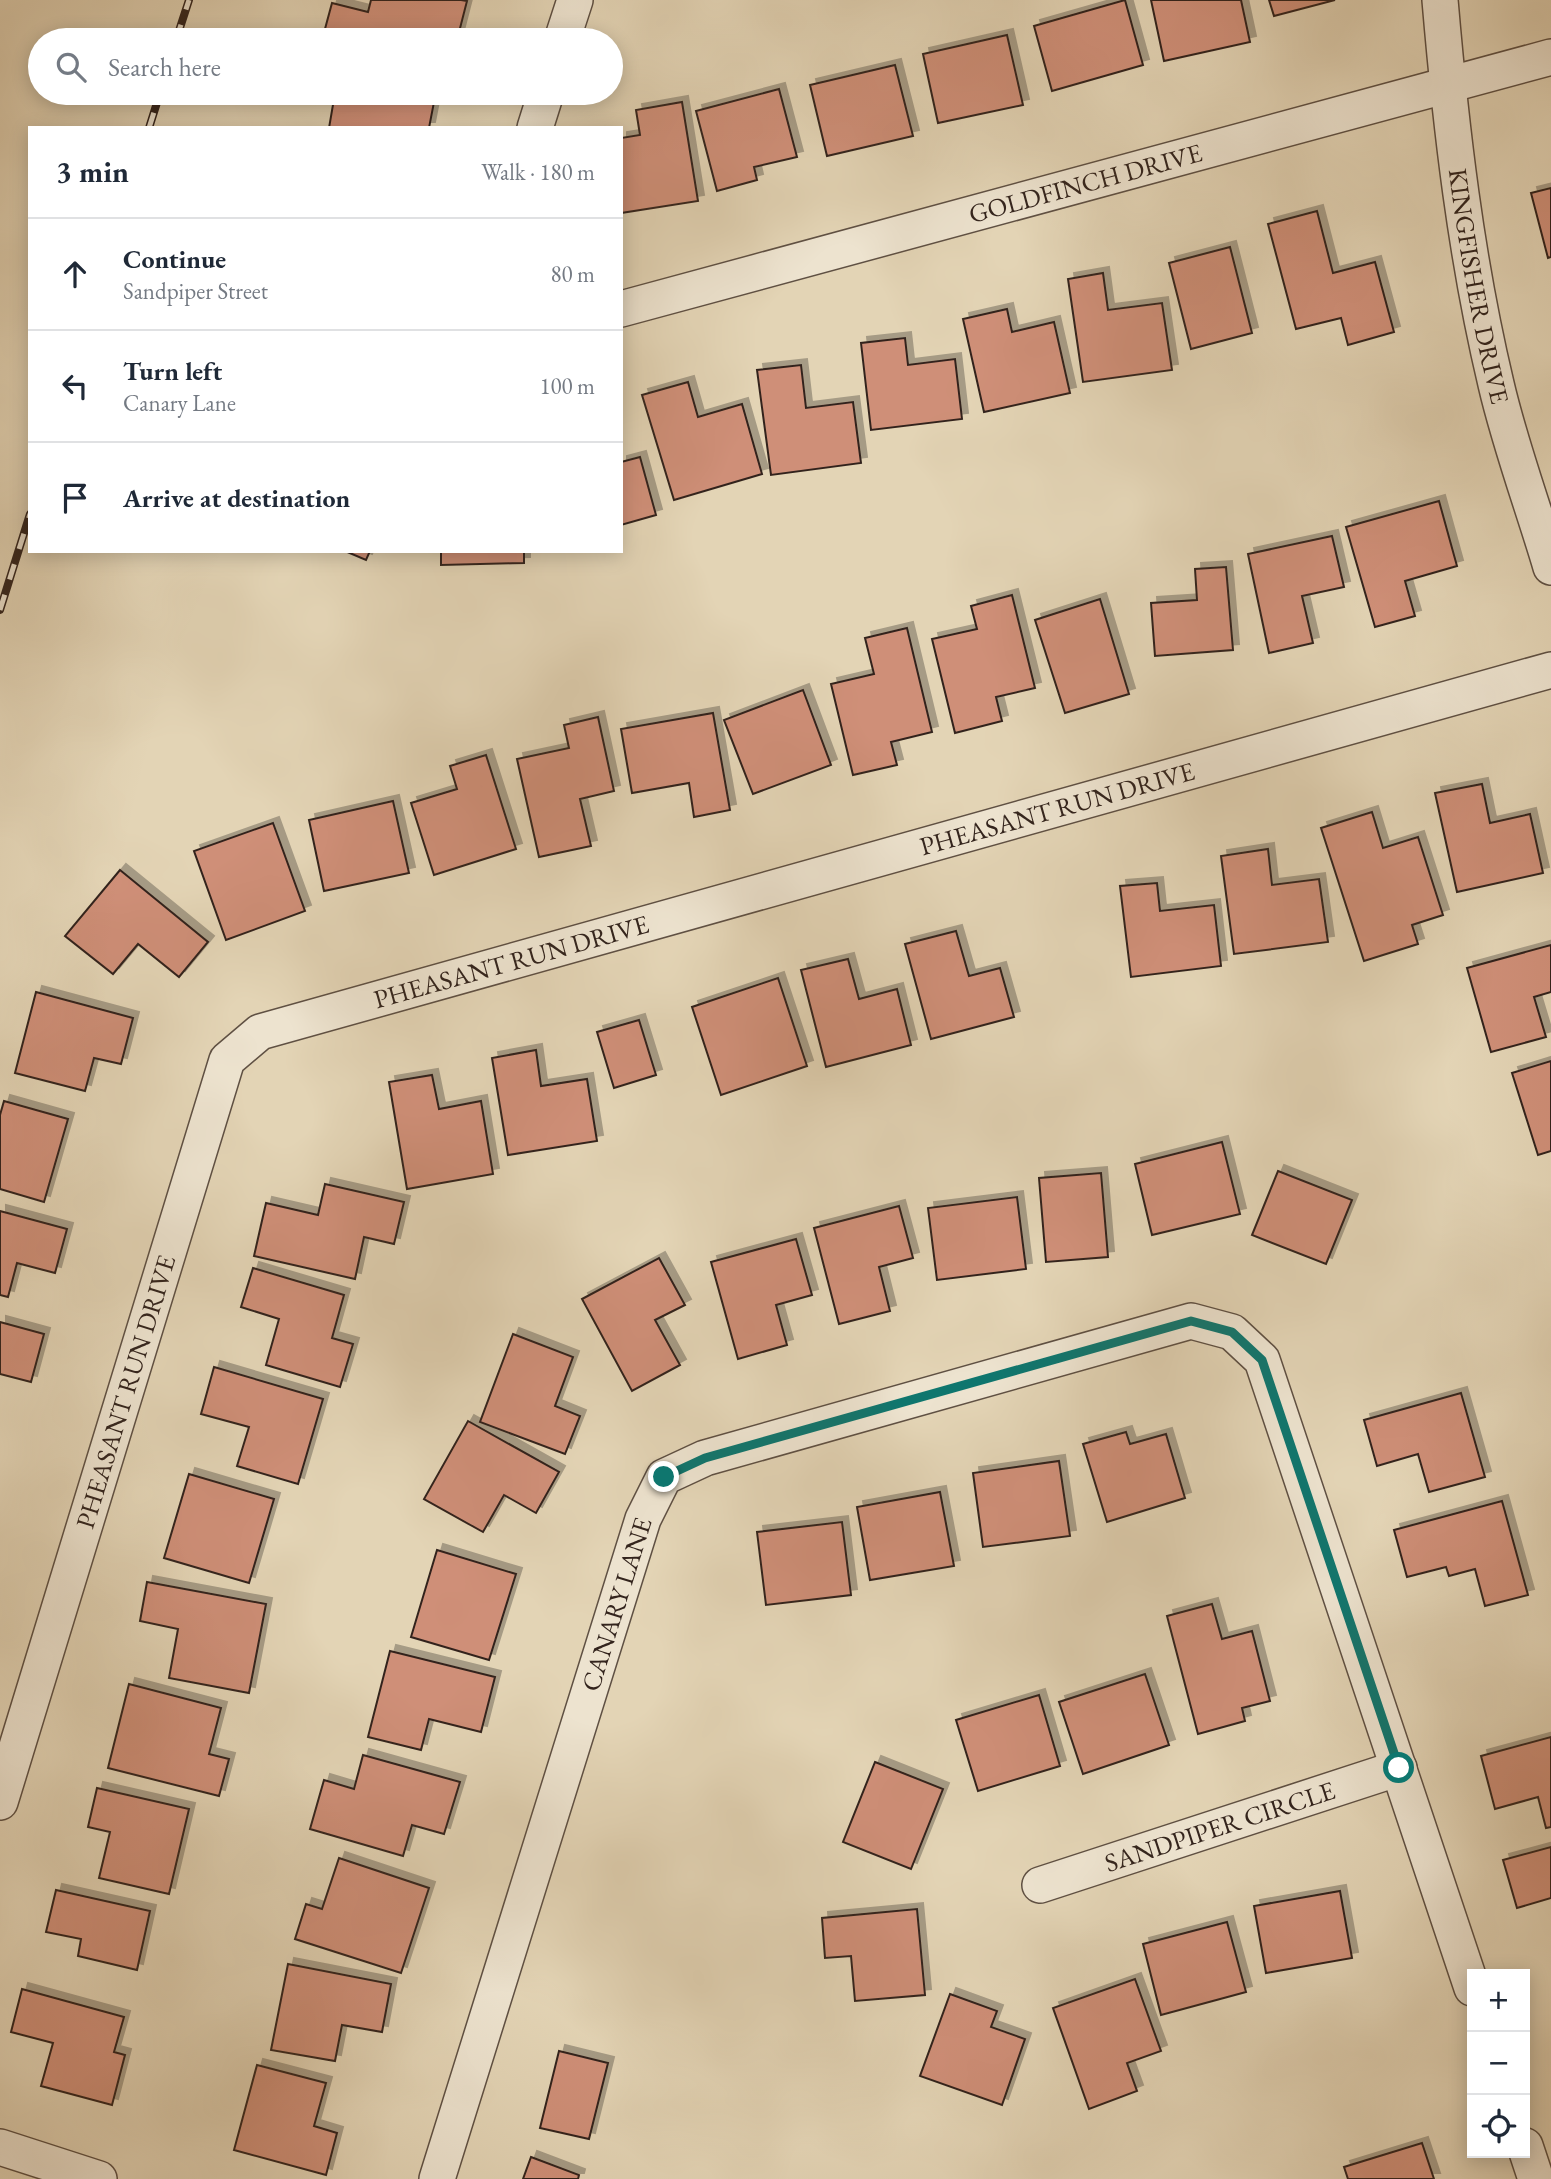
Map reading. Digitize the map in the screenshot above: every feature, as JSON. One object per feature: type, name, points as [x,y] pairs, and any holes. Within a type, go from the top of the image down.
[{"type":"street","points":[[566,28],[575,0]]},
{"type":"street","name":"KINGFISHER DRIVE","points":[[1440,0],[1447,85],[1467,241],[1496,385],[1551,567]]},
{"type":"street","name":"GOLDFINCH DRIVE","points":[[623,308],[1551,57]]},
{"type":"street","points":[[536,126],[542,105]]},
{"type":"street","name":"PHEASANT RUN DRIVE","points":[[0,1802],[227,1059],[260,1032],[1551,670]]},
{"type":"street","name":"CANARY LANE","points":[[436,2179],[643,1519],[664,1477],[705,1458],[1191,1321],[1232,1332],[1262,1360],[1399,1768]]},
{"type":"street","points":[[1399,1768],[1467,1973]]},
{"type":"street","name":"SANDPIPER CIRCLE","points":[[1040,1885],[1399,1768]]},
{"type":"street","points":[[0,2147],[99,2179]]},
{"type":"street","points":[[1529,2158],[1536,2179]]},
{"type":"building","points":[[371,0],[467,1],[460,28],[325,28],[332,3],[368,12]]},
{"type":"building","points":[[1125,0],[1143,65],[1052,91],[1034,26]]},
{"type":"building","points":[[1151,0],[1241,0],[1250,42],[1164,61]]},
{"type":"building","points":[[1269,0],[1335,0],[1274,16]]},
{"type":"building","points":[[1007,35],[1023,105],[938,123],[923,54]]},
{"type":"building","points":[[895,65],[913,136],[827,156],[810,85]]},
{"type":"building","points":[[779,89],[797,157],[754,167],[757,180],[717,191],[696,111]]},
{"type":"building","points":[[682,102],[698,201],[623,213],[623,138],[640,135],[636,110]]},
{"type":"building","points":[[333,105],[433,105],[429,126],[329,126]]},
{"type":"building","points":[[1551,188],[1551,257],[1548,258],[1531,193]]},
{"type":"building","points":[[1317,211],[1333,273],[1375,262],[1394,332],[1348,345],[1341,318],[1296,329],[1268,224]]},
{"type":"building","points":[[1230,247],[1252,333],[1191,349],[1169,263]]},
{"type":"building","points":[[1103,273],[1108,310],[1162,303],[1172,370],[1083,382],[1068,279]]},
{"type":"building","points":[[1007,309],[1012,332],[1054,322],[1070,393],[984,412],[963,319]]},
{"type":"building","points":[[905,338],[908,365],[955,359],[962,419],[871,430],[861,343]]},
{"type":"building","points":[[801,365],[806,408],[853,402],[861,463],[771,475],[757,370]]},
{"type":"building","points":[[688,382],[698,417],[742,404],[762,474],[674,500],[642,395]]},
{"type":"building","points":[[640,457],[656,515],[623,524],[623,461]]},
{"type":"building","points":[[1439,501],[1457,566],[1405,581],[1415,616],[1375,627],[1346,527]]},
{"type":"building","points":[[1332,536],[1344,587],[1302,596],[1313,643],[1269,653],[1248,554]]},
{"type":"building","points":[[350,553],[369,553],[366,560]]},
{"type":"building","points":[[441,553],[524,553],[524,563],[441,565]]},
{"type":"building","points":[[1226,567],[1233,650],[1155,656],[1151,603],[1197,600],[1195,569]]},
{"type":"building","points":[[1012,595],[1035,688],[996,697],[1002,721],[955,733],[932,639],[977,629],[971,606]]},
{"type":"building","points":[[1100,599],[1129,694],[1065,713],[1035,620]]},
{"type":"building","points":[[907,628],[932,732],[891,742],[897,765],[853,775],[831,684],[874,674],[865,638]]},
{"type":"building","points":[[803,690],[831,765],[753,794],[724,720]]},
{"type":"building","points":[[713,713],[730,810],[694,817],[689,783],[632,793],[621,729]]},
{"type":"building","points":[[598,717],[614,791],[580,799],[591,846],[539,857],[517,759],[569,748],[564,725]]},
{"type":"building","points":[[486,755],[516,849],[434,875],[411,803],[457,789],[450,766]]},
{"type":"building","points":[[1482,784],[1490,823],[1530,814],[1543,873],[1457,892],[1435,793]]},
{"type":"building","points":[[393,801],[409,873],[324,891],[309,820]]},
{"type":"building","points":[[1372,812],[1383,848],[1418,837],[1443,915],[1412,925],[1418,944],[1364,961],[1321,828]]},
{"type":"building","points":[[273,823],[305,911],[226,940],[194,851]]},
{"type":"building","points":[[1268,849],[1272,885],[1319,879],[1328,942],[1234,954],[1221,856]]},
{"type":"building","points":[[120,870],[208,942],[179,977],[138,944],[113,974],[65,936]]},
{"type":"building","points":[[1157,883],[1160,911],[1214,905],[1221,966],[1131,977],[1120,886]]},
{"type":"building","points":[[956,931],[969,976],[1000,968],[1014,1017],[931,1039],[905,944]]},
{"type":"building","points":[[1551,945],[1551,992],[1534,997],[1546,1037],[1491,1052],[1467,968]]},
{"type":"building","points":[[848,959],[859,999],[897,989],[911,1045],[826,1067],[801,970]]},
{"type":"building","points":[[778,978],[807,1066],[721,1095],[692,1007]]},
{"type":"building","points":[[36,992],[133,1018],[121,1064],[94,1058],[85,1091],[15,1073]]},
{"type":"building","points":[[639,1020],[656,1075],[614,1088],[597,1032]]},
{"type":"building","points":[[536,1050],[541,1086],[587,1079],[597,1141],[508,1155],[492,1058]]},
{"type":"building","points":[[1551,1061],[1551,1151],[1538,1155],[1512,1073]]},
{"type":"building","points":[[432,1075],[439,1109],[481,1101],[493,1174],[407,1189],[389,1082]]},
{"type":"building","points":[[4,1101],[68,1119],[44,1202],[0,1189],[0,1115]]},
{"type":"building","points":[[1222,1142],[1240,1214],[1152,1235],[1135,1164]]},
{"type":"building","points":[[1278,1171],[1352,1200],[1326,1264],[1252,1235]]},
{"type":"building","points":[[1101,1173],[1108,1257],[1046,1262],[1039,1178]]},
{"type":"building","points":[[325,1184],[404,1202],[394,1244],[364,1237],[355,1279],[254,1256],[266,1203],[318,1215]]},
{"type":"building","points":[[1017,1197],[1026,1269],[937,1280],[928,1208]]},
{"type":"building","points":[[899,1206],[913,1258],[879,1267],[890,1311],[839,1324],[814,1228]]},
{"type":"building","points":[[0,1211],[67,1229],[55,1273],[17,1263],[8,1297],[0,1295]]},
{"type":"building","points":[[796,1239],[812,1295],[776,1305],[787,1345],[738,1359],[711,1262]]},
{"type":"building","points":[[659,1258],[685,1305],[655,1320],[680,1365],[632,1391],[582,1299]]},
{"type":"building","points":[[253,1268],[344,1295],[332,1338],[353,1344],[340,1387],[266,1365],[279,1319],[241,1307]]},
{"type":"building","points":[[0,1322],[44,1334],[31,1382],[0,1374]]},
{"type":"building","points":[[513,1334],[573,1357],[555,1406],[580,1416],[565,1454],[480,1422]]},
{"type":"building","points":[[214,1367],[323,1399],[298,1484],[237,1466],[249,1427],[201,1414]]},
{"type":"building","points":[[1461,1393],[1485,1477],[1429,1492],[1418,1454],[1377,1466],[1364,1420]]},
{"type":"building","points":[[468,1421],[559,1472],[536,1513],[504,1495],[483,1532],[424,1499]]},
{"type":"building","points":[[1126,1432],[1130,1444],[1166,1434],[1185,1498],[1107,1522],[1083,1444]]},
{"type":"building","points":[[1059,1461],[1070,1536],[983,1547],[973,1473]]},
{"type":"building","points":[[189,1474],[274,1499],[249,1583],[164,1558]]},
{"type":"building","points":[[940,1492],[954,1566],[870,1580],[857,1507]]},
{"type":"building","points":[[1502,1501],[1528,1595],[1485,1606],[1475,1569],[1449,1576],[1446,1567],[1407,1577],[1394,1530]]},
{"type":"building","points":[[842,1522],[851,1595],[766,1605],[757,1532]]},
{"type":"building","points":[[437,1550],[516,1574],[489,1660],[411,1637]]},
{"type":"building","points":[[147,1582],[266,1604],[249,1693],[169,1678],[178,1629],[140,1621]]},
{"type":"building","points":[[1212,1604],[1222,1639],[1252,1631],[1270,1701],[1242,1708],[1245,1721],[1198,1734],[1167,1616]]},
{"type":"building","points":[[390,1651],[495,1677],[481,1732],[429,1719],[421,1750],[368,1737]]},
{"type":"building","points":[[1145,1674],[1169,1745],[1083,1774],[1059,1702]]},
{"type":"building","points":[[129,1684],[221,1708],[209,1754],[229,1759],[219,1796],[108,1768]]},
{"type":"building","points":[[1039,1695],[1060,1766],[978,1791],[956,1720]]},
{"type":"building","points":[[1551,1737],[1551,1827],[1546,1828],[1538,1797],[1495,1809],[1481,1756]]},
{"type":"building","points":[[363,1755],[460,1782],[444,1834],[412,1825],[403,1856],[310,1829],[324,1780],[354,1789]]},
{"type":"building","points":[[875,1762],[943,1789],[911,1869],[843,1842]]},
{"type":"building","points":[[97,1788],[189,1809],[169,1894],[99,1878],[110,1832],[88,1827]]},
{"type":"building","points":[[1551,1847],[1551,1898],[1517,1908],[1503,1860]]},
{"type":"building","points":[[339,1858],[429,1888],[401,1973],[295,1939],[306,1904],[322,1909]]},
{"type":"building","points":[[56,1890],[150,1911],[137,1970],[78,1956],[81,1939],[46,1932]]},
{"type":"building","points":[[1340,1891],[1352,1958],[1266,1973],[1254,1906]]},
{"type":"building","points":[[917,1909],[925,1995],[855,2001],[851,1956],[825,1958],[822,1918]]},
{"type":"building","points":[[1227,1922],[1246,1992],[1161,2015],[1143,1944]]},
{"type":"building","points":[[288,1964],[391,1984],[382,2032],[342,2025],[335,2061],[271,2050]]},
{"type":"building","points":[[1135,1979],[1161,2051],[1127,2063],[1137,2091],[1089,2109],[1053,2008]]},
{"type":"building","points":[[22,1989],[124,2017],[114,2052],[125,2055],[112,2105],[41,2086],[53,2043],[11,2032]]},
{"type":"building","points":[[950,1994],[997,2011],[991,2027],[1025,2039],[1002,2105],[920,2076]]},
{"type":"building","points":[[559,2051],[608,2063],[589,2139],[540,2128]]},
{"type":"building","points":[[257,2065],[326,2083],[314,2126],[337,2133],[326,2175],[234,2150]]},
{"type":"building","points":[[1422,2143],[1434,2179],[1348,2179],[1344,2167]]},
{"type":"building","points":[[531,2157],[579,2175],[578,2179],[523,2179]]},
{"type":"railway","points":[[180,28],[189,0]]},
{"type":"railway","points":[[150,126],[156,105]]},
{"type":"railway","points":[[0,610],[28,520]]},
{"type":"route","points":[[664,1477],[705,1458],[1191,1321],[1232,1332],[1262,1360],[1399,1768]]}]
